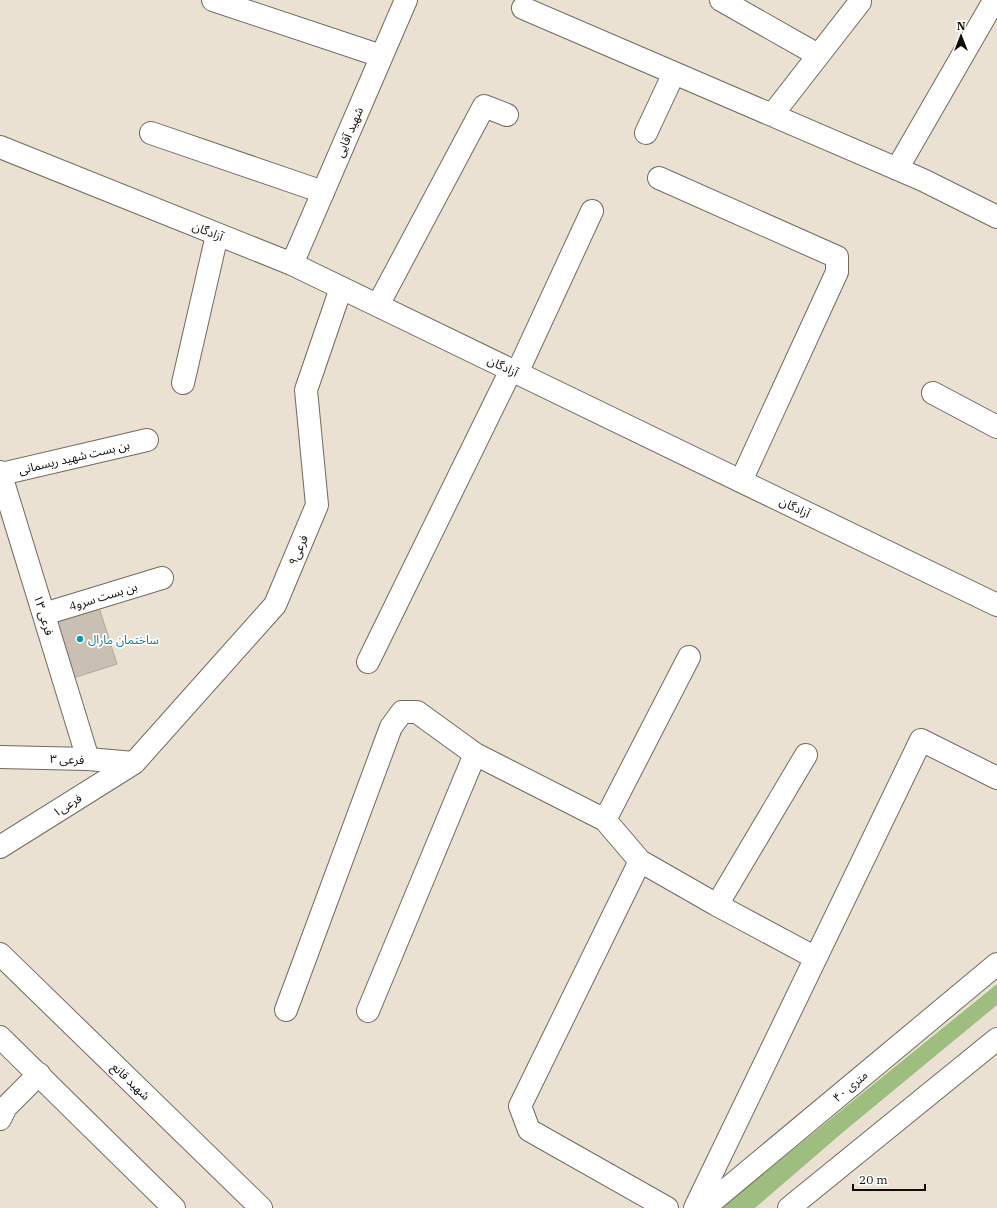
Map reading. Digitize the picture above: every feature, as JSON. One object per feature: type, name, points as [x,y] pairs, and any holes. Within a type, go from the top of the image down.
[{"type":"street","points":[[213,0],[381,56]]},
{"type":"street","name":"شهید آقایی","points":[[292,264],[406,0]]},
{"type":"street","points":[[721,0],[818,55]]},
{"type":"street","points":[[772,115],[860,2]]},
{"type":"street","points":[[897,169],[990,5]]},
{"type":"street","points":[[523,8],[897,169],[997,217]]},
{"type":"street","points":[[646,132],[674,73]]},
{"type":"street","points":[[378,306],[484,106],[507,115]]},
{"type":"street","points":[[151,133],[323,192]]},
{"type":"street","name":"آزادگان","points":[[0,147],[292,264],[997,605]]},
{"type":"street","points":[[660,178],[837,256],[837,272],[740,481]]},
{"type":"street","points":[[368,662],[514,371],[592,211]]},
{"type":"street","points":[[183,383],[217,235]]},
{"type":"street","name":"فرعی۹","points":[[134,764],[275,605],[317,505],[306,390],[341,288]]},
{"type":"street","points":[[933,393],[997,427]]},
{"type":"street","name":"بن بست شهید ریسمانی","points":[[0,473],[147,440]]},
{"type":"street","name":"فرعی ۱۳","points":[[0,473],[88,759]]},
{"type":"street","name":"بن بست سرو4","points":[[44,614],[162,578]]},
{"type":"street","points":[[605,820],[689,657]]},
{"type":"street","points":[[286,1010],[391,727],[402,712],[417,712],[475,754],[605,820],[640,861],[717,905],[814,957]]},
{"type":"street","points":[[695,1208],[814,957],[921,740],[997,778]]},
{"type":"street","points":[[368,1011],[475,754]]},
{"type":"street","points":[[717,905],[806,755]]},
{"type":"street","name":"فرعی ۳","points":[[0,757],[88,759],[134,764]]},
{"type":"street","name":"فرعی۱","points":[[0,847],[134,764]]},
{"type":"street","points":[[640,861],[520,1106],[530,1130],[667,1208]]},
{"type":"street","name":"شهید قانع","points":[[0,954],[261,1208]]},
{"type":"street","name":"۴۰ متری","points":[[704,1208],[997,964]]},
{"type":"street","points":[[0,1037],[174,1208]]},
{"type":"street","points":[[789,1208],[997,1039]]},
{"type":"street","points":[[0,1119],[6,1107],[39,1074]]},
{"type":"green space","points":[[997,984],[997,1005],[842,1133],[755,1208],[721,1208]]},
{"type":"building","name":"ساختمان مارال","points":[[96,598],[117,664],[64,681],[44,614]]},
{"type":"place","name":"ساختمان مارال","points":[[80,639]]}]
